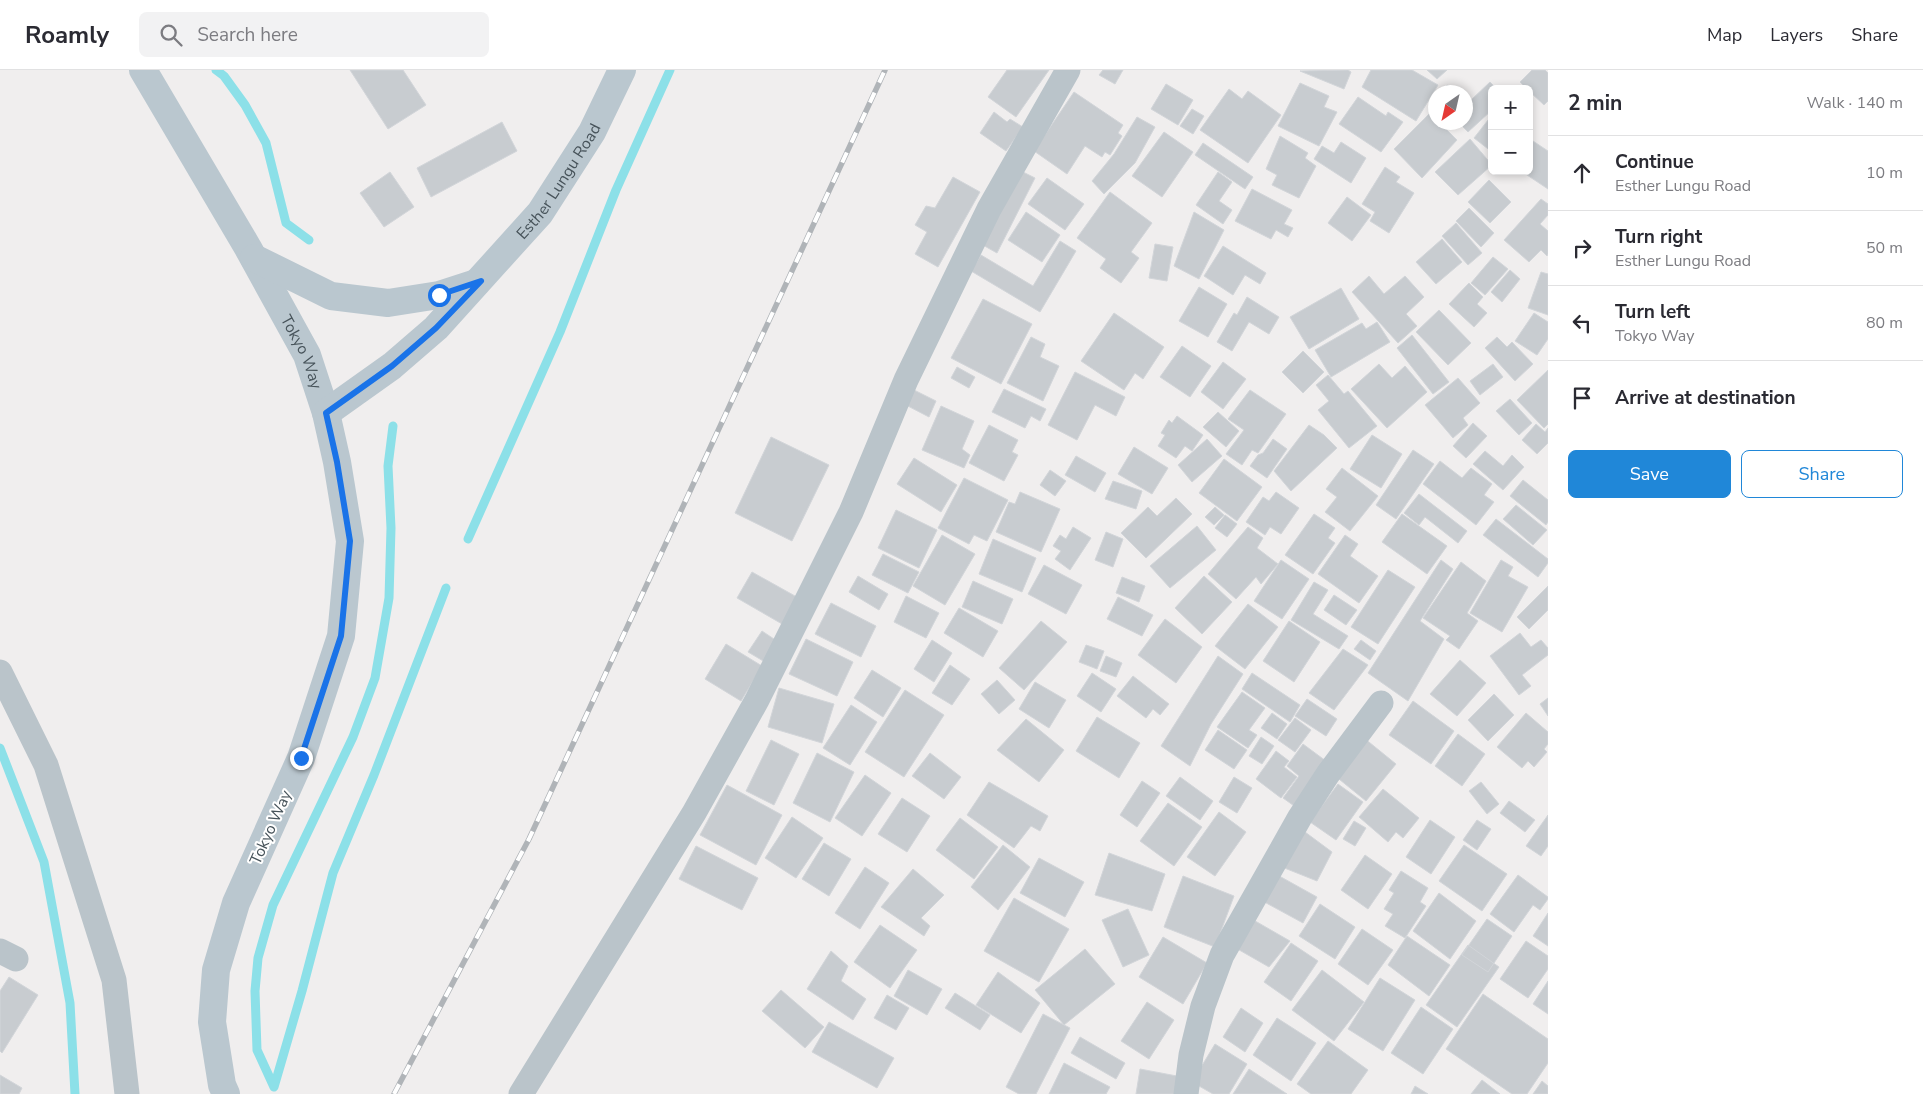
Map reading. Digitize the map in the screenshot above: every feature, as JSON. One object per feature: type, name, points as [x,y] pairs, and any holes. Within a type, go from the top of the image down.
[{"type":"main road","name":"Tokyo Way","points":[[143,70],[254,258],[306,355],[326,413],[337,462],[350,541],[341,636],[301,758],[236,903],[216,970],[212,1022],[222,1085],[226,1094]]},
{"type":"main road","name":"Esther Lungu Road","points":[[326,413],[392,366],[436,328],[481,281],[540,213],[566,176],[592,132],[622,70]]},
{"type":"main road","points":[[254,258],[331,296],[388,303],[439,295],[481,281]]},
{"type":"street","points":[[522,1094],[689,821],[757,700],[851,512],[906,380],[989,209],[1068,70]]},
{"type":"street","points":[[0,672],[46,765],[114,980],[126,1094]]},
{"type":"street","points":[[1186,1094],[1191,1055],[1202,1006],[1222,955],[1300,816],[1381,703]]},
{"type":"building","points":[[350,70],[403,70],[426,105],[388,129]]},
{"type":"building","points":[[1007,70],[1049,70],[1016,117],[988,97]]},
{"type":"building","points":[[1103,70],[1123,70],[1115,84],[1099,75]]},
{"type":"building","points":[[1348,70],[1351,72],[1344,89],[1300,71]]},
{"type":"building","points":[[1371,70],[1412,70],[1438,85],[1428,85],[1428,101],[1416,121],[1362,87]]},
{"type":"building","points":[[1427,70],[1447,70],[1437,79]]},
{"type":"building","points":[[1532,70],[1545,70],[1548,73],[1548,101],[1544,105],[1533,95],[1533,85],[1523,85],[1520,82]]},
{"type":"building","points":[[1490,82],[1493,85],[1488,85],[1488,114],[1473,127],[1473,98]]},
{"type":"building","points":[[1300,83],[1329,96],[1324,107],[1337,112],[1319,146],[1278,126]]},
{"type":"building","points":[[1166,84],[1193,100],[1178,125],[1151,109]]},
{"type":"building","points":[[1229,89],[1242,99],[1248,91],[1281,115],[1248,163],[1200,130]]},
{"type":"building","points":[[1074,92],[1123,125],[1118,133],[1122,136],[1110,155],[1105,152],[1102,157],[1085,146],[1067,174],[1034,151]]},
{"type":"building","points":[[1358,97],[1386,116],[1388,112],[1403,122],[1381,152],[1339,124]]},
{"type":"building","points":[[1192,109],[1204,116],[1193,134],[1180,126]]},
{"type":"building","points":[[994,112],[1007,122],[1010,119],[1023,127],[1006,151],[980,133]]},
{"type":"building","points":[[1428,115],[1428,130],[1447,130],[1457,140],[1422,178],[1394,149]]},
{"type":"building","points":[[1137,117],[1155,127],[1135,163],[1104,194],[1092,181],[1114,154]]},
{"type":"building","points":[[1488,120],[1488,149],[1474,138]]},
{"type":"building","points":[[502,122],[517,151],[431,197],[417,168]]},
{"type":"building","points":[[1164,132],[1193,152],[1162,197],[1132,176]]},
{"type":"building","points":[[1280,136],[1308,153],[1305,158],[1316,166],[1299,198],[1272,185],[1277,175],[1266,169]]},
{"type":"building","points":[[1470,139],[1488,160],[1488,169],[1458,195],[1435,172]]},
{"type":"building","points":[[1533,141],[1548,151],[1548,189],[1527,175],[1533,175]]},
{"type":"building","points":[[1341,142],[1366,158],[1351,183],[1314,159],[1322,146],[1334,153]]},
{"type":"building","points":[[1203,143],[1253,177],[1245,189],[1195,155]]},
{"type":"building","points":[[1385,167],[1400,177],[1396,182],[1414,193],[1389,233],[1370,221],[1375,212],[1362,204]]},
{"type":"building","points":[[1019,170],[1035,178],[997,253],[981,244]]},
{"type":"building","points":[[390,172],[414,207],[384,227],[360,193]]},
{"type":"building","points":[[1218,172],[1232,182],[1219,201],[1232,210],[1223,224],[1196,205]]},
{"type":"building","points":[[953,177],[980,192],[938,267],[915,254],[927,232],[915,225],[926,206],[935,208]]},
{"type":"building","points":[[1047,178],[1084,204],[1065,230],[1028,204]]},
{"type":"building","points":[[1489,180],[1511,202],[1490,223],[1468,202]]},
{"type":"building","points":[[1252,189],[1292,210],[1284,224],[1293,228],[1288,237],[1276,230],[1271,239],[1235,221]]},
{"type":"building","points":[[1110,192],[1152,223],[1131,252],[1139,258],[1121,283],[1100,268],[1106,259],[1077,238]]},
{"type":"building","points":[[1347,197],[1371,215],[1352,241],[1328,223]]},
{"type":"building","points":[[1541,199],[1548,204],[1548,215],[1540,224],[1548,231],[1548,254],[1547,256],[1541,250],[1529,262],[1504,240]]},
{"type":"building","points":[[1469,208],[1494,233],[1481,247],[1456,221]]},
{"type":"building","points":[[1026,212],[1060,235],[1042,262],[1008,240]]},
{"type":"building","points":[[1194,212],[1224,230],[1199,279],[1174,266]]},
{"type":"building","points":[[1456,223],[1482,253],[1468,265],[1442,236]]},
{"type":"building","points":[[1442,239],[1462,262],[1436,284],[1416,262]]},
{"type":"building","points":[[1060,241],[1076,251],[1040,312],[971,271],[981,255],[1033,286]]},
{"type":"building","points":[[1155,244],[1173,247],[1167,281],[1149,278]]},
{"type":"building","points":[[1223,246],[1266,273],[1260,284],[1245,275],[1233,295],[1204,276]]},
{"type":"building","points":[[1493,257],[1508,269],[1485,295],[1471,283]]},
{"type":"building","points":[[1510,270],[1520,279],[1502,302],[1491,292]]},
{"type":"building","points":[[1541,272],[1548,274],[1548,315],[1528,308]]},
{"type":"building","points":[[1369,276],[1384,294],[1405,276],[1424,297],[1406,314],[1417,326],[1398,343],[1352,292]]},
{"type":"building","points":[[1469,283],[1483,297],[1477,304],[1487,313],[1474,327],[1449,304]]},
{"type":"building","points":[[1199,287],[1227,304],[1208,337],[1179,321]]},
{"type":"building","points":[[1341,288],[1359,319],[1309,349],[1290,317]]},
{"type":"building","points":[[1247,297],[1279,317],[1269,334],[1249,322],[1232,351],[1217,342],[1234,313],[1237,315]]},
{"type":"building","points":[[983,299],[1032,324],[1001,384],[951,358]]},
{"type":"building","points":[[1439,310],[1471,343],[1448,365],[1416,332]]},
{"type":"building","points":[[1114,313],[1164,347],[1143,379],[1135,373],[1124,390],[1081,361]]},
{"type":"building","points":[[1534,313],[1548,322],[1548,339],[1537,355],[1515,341]]},
{"type":"building","points":[[1377,322],[1390,342],[1331,377],[1315,350],[1362,323],[1366,329]]},
{"type":"building","points":[[1412,335],[1449,382],[1433,394],[1397,348]]},
{"type":"building","points":[[1031,337],[1045,344],[1040,357],[1059,366],[1043,401],[1007,383]]},
{"type":"building","points":[[1497,337],[1507,347],[1512,342],[1533,364],[1515,381],[1485,348]]},
{"type":"building","points":[[1182,346],[1211,366],[1190,397],[1160,377]]},
{"type":"building","points":[[1303,351],[1324,372],[1303,393],[1282,372]]},
{"type":"building","points":[[1223,362],[1246,379],[1223,409],[1201,392]]},
{"type":"building","points":[[1379,364],[1392,378],[1405,366],[1427,392],[1387,428],[1351,389]]},
{"type":"building","points":[[1493,364],[1503,377],[1480,395],[1470,381]]},
{"type":"building","points":[[957,367],[975,377],[969,388],[951,378]]},
{"type":"building","points":[[1548,370],[1548,424],[1544,428],[1517,400]]},
{"type":"building","points":[[1075,372],[1125,397],[1116,416],[1095,405],[1077,440],[1048,425]]},
{"type":"building","points":[[1328,375],[1344,394],[1348,391],[1377,426],[1349,448],[1318,410],[1329,401],[1316,385]]},
{"type":"building","points":[[1458,378],[1480,403],[1463,418],[1468,425],[1453,438],[1425,405]]},
{"type":"building","points":[[912,389],[936,401],[929,417],[904,404]]},
{"type":"building","points":[[1004,389],[1046,409],[1040,421],[1031,416],[1025,428],[992,412]]},
{"type":"building","points":[[1250,390],[1286,414],[1258,453],[1252,450],[1242,465],[1226,454],[1244,430],[1228,419]]},
{"type":"building","points":[[1510,399],[1532,423],[1519,435],[1496,411]]},
{"type":"building","points":[[941,406],[974,421],[962,449],[970,455],[964,468],[922,450]]},
{"type":"building","points":[[1218,412],[1239,431],[1226,447],[1203,427]]},
{"type":"building","points":[[1177,416],[1203,435],[1192,451],[1185,446],[1176,458],[1158,446],[1165,435],[1161,433],[1169,420],[1172,423]]},
{"type":"building","points":[[1473,423],[1487,436],[1466,458],[1453,446]]},
{"type":"building","points":[[1536,424],[1545,432],[1548,428],[1548,443],[1537,454],[1522,440]]},
{"type":"building","points":[[989,425],[1018,440],[1012,452],[1018,455],[1004,481],[969,463]]},
{"type":"building","points":[[1309,425],[1324,435],[1337,448],[1291,491],[1274,471]]},
{"type":"building","points":[[1372,435],[1402,454],[1381,488],[1350,469]]},
{"type":"building","points":[[771,437],[829,465],[792,541],[735,513]]},
{"type":"building","points":[[1207,439],[1222,456],[1192,482],[1178,465]]},
{"type":"building","points":[[1273,439],[1287,449],[1267,478],[1250,466]]},
{"type":"building","points":[[1134,447],[1168,468],[1152,494],[1118,474]]},
{"type":"building","points":[[1413,450],[1434,464],[1396,519],[1376,505]]},
{"type":"building","points":[[1485,451],[1503,466],[1512,455],[1524,467],[1503,490],[1473,464]]},
{"type":"building","points":[[1076,456],[1106,473],[1095,492],[1065,475]]},
{"type":"building","points":[[914,458],[957,485],[941,512],[897,484]]},
{"type":"building","points":[[1224,459],[1262,487],[1237,521],[1199,493]]},
{"type":"building","points":[[1440,461],[1462,478],[1471,468],[1492,484],[1484,495],[1494,502],[1476,525],[1423,484]]},
{"type":"building","points":[[1342,468],[1378,496],[1350,531],[1325,512],[1337,497],[1326,489]]},
{"type":"building","points":[[1050,470],[1066,481],[1055,496],[1040,485]]},
{"type":"building","points":[[964,478],[1008,500],[987,541],[974,535],[969,544],[938,528]]},
{"type":"building","points":[[1523,480],[1548,500],[1548,522],[1546,525],[1510,496]]},
{"type":"building","points":[[1113,481],[1142,491],[1136,509],[1105,499]]},
{"type":"building","points":[[1020,492],[1060,509],[1041,552],[996,532],[1009,502],[1015,504]]},
{"type":"building","points":[[1276,492],[1299,508],[1281,534],[1270,527],[1265,535],[1246,522],[1263,497],[1269,501]]},
{"type":"building","points":[[1419,494],[1467,531],[1458,543],[1425,517],[1419,525],[1404,513]]},
{"type":"building","points":[[1176,498],[1192,514],[1146,558],[1121,533],[1148,507],[1157,516]]},
{"type":"building","points":[[1516,505],[1547,530],[1533,545],[1503,519]]},
{"type":"building","points":[[1215,507],[1224,515],[1214,525],[1205,517]]},
{"type":"building","points":[[896,510],[937,530],[919,568],[878,548]]},
{"type":"building","points":[[1314,514],[1335,528],[1328,538],[1335,543],[1313,574],[1285,555]]},
{"type":"building","points":[[1402,514],[1447,546],[1427,574],[1382,542]]},
{"type":"building","points":[[1225,515],[1237,524],[1227,537],[1215,528]]},
{"type":"building","points":[[1496,519],[1548,559],[1548,563],[1538,577],[1483,535]]},
{"type":"building","points":[[1197,526],[1216,550],[1170,588],[1150,566]]},
{"type":"building","points":[[1073,527],[1091,538],[1070,570],[1055,559],[1061,551],[1053,546],[1060,535],[1066,539]]},
{"type":"building","points":[[1248,527],[1263,538],[1257,548],[1278,564],[1261,584],[1256,577],[1236,599],[1208,574]]},
{"type":"building","points":[[1106,532],[1123,539],[1113,567],[1095,560]]},
{"type":"building","points":[[942,535],[975,554],[945,605],[913,586]]},
{"type":"building","points":[[1345,535],[1358,544],[1350,556],[1378,576],[1359,603],[1318,574]]},
{"type":"building","points":[[993,539],[1036,558],[1022,592],[979,574]]},
{"type":"building","points":[[883,554],[919,572],[908,593],[872,575]]},
{"type":"building","points":[[1281,560],[1309,579],[1282,619],[1254,601]]},
{"type":"building","points":[[1441,560],[1453,569],[1420,621],[1444,639],[1408,701],[1368,673]]},
{"type":"building","points":[[1501,560],[1513,567],[1508,576],[1528,587],[1502,632],[1470,613]]},
{"type":"building","points":[[1461,562],[1486,581],[1467,613],[1478,621],[1459,649],[1446,640],[1450,636],[1423,618]]},
{"type":"building","points":[[1044,565],[1082,585],[1066,614],[1028,594]]},
{"type":"building","points":[[1388,570],[1415,587],[1378,644],[1351,627]]},
{"type":"building","points":[[752,572],[804,601],[789,628],[737,598]]},
{"type":"building","points":[[858,576],[888,594],[879,610],[849,592]]},
{"type":"building","points":[[1204,576],[1232,602],[1202,634],[1175,608]]},
{"type":"building","points":[[1122,577],[1145,586],[1139,602],[1116,593]]},
{"type":"building","points":[[973,581],[1013,599],[1002,624],[962,607]]},
{"type":"building","points":[[1314,582],[1328,590],[1313,614],[1348,636],[1339,649],[1291,620]]},
{"type":"building","points":[[1548,586],[1548,610],[1529,629],[1517,617]]},
{"type":"building","points":[[1334,595],[1357,610],[1346,625],[1324,610]]},
{"type":"building","points":[[906,596],[939,613],[926,638],[894,622]]},
{"type":"building","points":[[1118,597],[1153,615],[1142,636],[1107,619]]},
{"type":"building","points":[[831,603],[876,626],[861,657],[815,634]]},
{"type":"building","points":[[1248,604],[1278,627],[1245,669],[1215,646]]},
{"type":"building","points":[[959,608],[998,631],[983,657],[944,633]]},
{"type":"building","points":[[1165,619],[1202,647],[1176,683],[1138,655]]},
{"type":"building","points":[[1041,621],[1067,642],[1024,690],[999,668]]},
{"type":"building","points":[[1289,621],[1320,642],[1294,682],[1263,661]]},
{"type":"building","points":[[762,631],[783,645],[770,665],[748,652]]},
{"type":"building","points":[[1520,633],[1531,647],[1541,640],[1548,648],[1548,655],[1522,675],[1531,686],[1519,695],[1490,656]]},
{"type":"building","points":[[806,639],[853,662],[837,696],[789,674]]},
{"type":"building","points":[[932,640],[952,653],[934,682],[914,669]]},
{"type":"building","points":[[1361,640],[1376,651],[1370,660],[1354,649]]},
{"type":"building","points":[[726,644],[762,666],[741,701],[705,679]]},
{"type":"building","points":[[1086,645],[1104,651],[1097,669],[1079,662]]},
{"type":"building","points":[[1343,649],[1368,665],[1334,710],[1309,693]]},
{"type":"building","points":[[1106,656],[1122,663],[1116,677],[1100,671]]},
{"type":"building","points":[[1218,656],[1243,674],[1211,724],[1190,766],[1161,746]]},
{"type":"building","points":[[1460,660],[1486,683],[1457,716],[1430,694]]},
{"type":"building","points":[[950,665],[970,679],[952,705],[932,693]]},
{"type":"building","points":[[872,670],[901,688],[883,717],[854,698]]},
{"type":"building","points":[[1092,673],[1116,689],[1101,712],[1077,696]]},
{"type":"building","points":[[1252,673],[1300,705],[1290,722],[1242,689]]},
{"type":"building","points":[[1133,676],[1169,704],[1160,715],[1153,709],[1146,718],[1117,696]]},
{"type":"building","points":[[997,680],[1015,700],[999,714],[981,694]]},
{"type":"building","points":[[1035,682],[1066,700],[1049,728],[1019,709]]},
{"type":"building","points":[[779,688],[834,704],[822,743],[768,727]]},
{"type":"building","points":[[905,690],[944,715],[904,777],[865,752]]},
{"type":"building","points":[[1242,692],[1265,708],[1249,730],[1257,735],[1248,748],[1217,727]]},
{"type":"building","points":[[1494,694],[1514,715],[1488,741],[1468,720]]},
{"type":"building","points":[[1548,698],[1548,716],[1540,704]]},
{"type":"building","points":[[1307,699],[1337,719],[1326,736],[1295,716]]},
{"type":"building","points":[[1413,701],[1454,731],[1431,764],[1389,735]]},
{"type":"building","points":[[851,705],[877,722],[850,765],[823,748]]},
{"type":"building","points":[[1272,713],[1287,724],[1277,739],[1261,728]]},
{"type":"building","points":[[1526,713],[1548,732],[1548,744],[1544,749],[1547,752],[1534,767],[1528,761],[1522,768],[1497,747]]},
{"type":"building","points":[[1097,717],[1140,743],[1119,778],[1076,751]]},
{"type":"building","points":[[1295,718],[1311,730],[1295,752],[1278,740]]},
{"type":"building","points":[[1026,719],[1064,750],[1039,782],[997,750]]},
{"type":"building","points":[[1218,730],[1247,750],[1234,769],[1205,750]]},
{"type":"building","points":[[1458,734],[1485,754],[1462,786],[1435,766]]},
{"type":"building","points":[[1261,737],[1274,746],[1262,764],[1249,756]]},
{"type":"building","points":[[1364,738],[1396,764],[1366,801],[1334,775]]},
{"type":"building","points":[[771,740],[799,754],[774,805],[746,791]]},
{"type":"building","points":[[1303,744],[1330,764],[1297,808],[1283,798],[1299,776],[1287,766]]},
{"type":"building","points":[[1276,751],[1289,761],[1284,767],[1297,777],[1281,798],[1256,779]]},
{"type":"building","points":[[817,753],[854,772],[830,822],[793,803]]},
{"type":"building","points":[[930,753],[961,777],[944,799],[912,776]]},
{"type":"building","points":[[865,775],[891,793],[862,836],[835,818]]},
{"type":"building","points":[[1180,777],[1213,801],[1200,820],[1166,796]]},
{"type":"building","points":[[1234,777],[1252,788],[1237,813],[1219,802]]},
{"type":"building","points":[[1142,781],[1160,793],[1137,827],[1120,815]]},
{"type":"building","points":[[989,782],[1048,816],[1040,831],[1031,826],[1014,848],[967,815]]},
{"type":"building","points":[[1481,782],[1499,804],[1487,814],[1469,791]]},
{"type":"building","points":[[1338,784],[1363,802],[1336,840],[1310,822]]},
{"type":"building","points":[[727,785],[782,815],[756,865],[700,835]]},
{"type":"building","points":[[1383,789],[1419,818],[1403,838],[1396,832],[1388,842],[1359,817]]},
{"type":"building","points":[[902,798],[930,816],[907,852],[878,834]]},
{"type":"building","points":[[1509,801],[1535,820],[1525,832],[1500,813]]},
{"type":"building","points":[[1168,803],[1202,827],[1174,866],[1140,841]]},
{"type":"building","points":[[1219,812],[1246,832],[1215,876],[1187,857]]},
{"type":"building","points":[[1548,815],[1548,846],[1541,856],[1526,846]]},
{"type":"building","points":[[792,817],[823,838],[796,878],[765,858]]},
{"type":"building","points":[[960,818],[998,847],[974,879],[936,850]]},
{"type":"building","points":[[1430,820],[1455,837],[1431,874],[1406,857]]},
{"type":"building","points":[[1477,820],[1491,829],[1477,850],[1463,840]]},
{"type":"building","points":[[1354,821],[1366,828],[1355,846],[1343,839]]},
{"type":"building","points":[[1301,829],[1332,852],[1317,881],[1277,865]]},
{"type":"building","points":[[824,843],[851,859],[829,896],[802,879]]},
{"type":"building","points":[[1003,845],[1030,867],[998,910],[971,887]]},
{"type":"building","points":[[1464,845],[1507,874],[1482,911],[1439,881]]},
{"type":"building","points":[[696,846],[758,878],[742,910],[679,879]]},
{"type":"building","points":[[1109,853],[1165,874],[1152,911],[1095,895]]},
{"type":"building","points":[[1365,855],[1392,874],[1368,909],[1341,890]]},
{"type":"building","points":[[1039,858],[1084,882],[1065,917],[1020,893]]},
{"type":"building","points":[[865,867],[889,883],[860,929],[835,913]]},
{"type":"building","points":[[913,869],[944,895],[921,918],[930,926],[924,936],[881,907]]},
{"type":"building","points":[[1401,871],[1428,888],[1420,902],[1426,906],[1405,938],[1385,926],[1393,914],[1384,909],[1394,893],[1389,890]]},
{"type":"building","points":[[1272,872],[1317,897],[1303,923],[1257,898]]},
{"type":"building","points":[[1518,875],[1548,897],[1548,899],[1540,910],[1533,905],[1514,932],[1490,914]]},
{"type":"building","points":[[1183,876],[1234,896],[1215,947],[1164,927]]},
{"type":"building","points":[[1439,893],[1476,921],[1450,959],[1413,931]]},
{"type":"building","points":[[1014,898],[1069,929],[1039,982],[984,951]]},
{"type":"building","points":[[1320,904],[1355,927],[1335,959],[1299,936]]},
{"type":"building","points":[[1128,909],[1149,955],[1123,967],[1102,920]]},
{"type":"building","points":[[1548,913],[1548,946],[1533,936]]},
{"type":"building","points":[[1250,918],[1290,941],[1269,967],[1234,947]]},
{"type":"building","points":[[1487,919],[1512,936],[1488,972],[1462,955]]},
{"type":"building","points":[[880,925],[917,950],[890,988],[854,962]]},
{"type":"building","points":[[1362,929],[1393,950],[1368,985],[1338,964]]},
{"type":"building","points":[[1407,936],[1450,965],[1429,996],[1388,965]]},
{"type":"building","points":[[1163,937],[1207,963],[1183,1004],[1139,977]]},
{"type":"building","points":[[1526,941],[1548,956],[1548,969],[1528,998],[1500,979]]},
{"type":"building","points":[[1291,943],[1318,961],[1291,1001],[1264,982]]},
{"type":"building","points":[[1468,945],[1499,967],[1457,1027],[1426,1005]]},
{"type":"building","points":[[1085,949],[1115,984],[1064,1025],[1035,990]]},
{"type":"building","points":[[831,951],[848,966],[841,981],[866,999],[853,1020],[807,989]]},
{"type":"building","points":[[908,970],[942,989],[927,1015],[894,996]]},
{"type":"building","points":[[1322,970],[1364,1002],[1334,1041],[1292,1010]]},
{"type":"building","points":[[998,972],[1040,1003],[1021,1033],[976,1005]]},
{"type":"building","points":[[9,977],[38,995],[2,1053],[0,1051],[0,991]]},
{"type":"building","points":[[1380,978],[1415,1000],[1383,1051],[1348,1029]]},
{"type":"building","points":[[1548,981],[1548,1014],[1533,1004]]},
{"type":"building","points":[[781,990],[824,1027],[805,1048],[762,1011]]},
{"type":"building","points":[[955,993],[990,1015],[980,1030],[945,1008]]},
{"type":"building","points":[[1483,994],[1548,1039],[1548,1063],[1527,1094],[1512,1094],[1446,1049]]},
{"type":"building","points":[[887,995],[909,1008],[896,1030],[874,1018]]},
{"type":"building","points":[[1147,1002],[1174,1020],[1149,1059],[1121,1041]]},
{"type":"building","points":[[1421,1007],[1453,1029],[1423,1074],[1391,1053]]},
{"type":"building","points":[[1241,1008],[1263,1023],[1245,1052],[1223,1037]]},
{"type":"building","points":[[1043,1014],[1070,1028],[1036,1094],[1019,1094],[1006,1087]]},
{"type":"building","points":[[1277,1018],[1316,1043],[1291,1081],[1253,1055]]},
{"type":"building","points":[[829,1022],[894,1058],[877,1088],[812,1052]]},
{"type":"building","points":[[1080,1037],[1125,1063],[1116,1079],[1071,1053]]},
{"type":"building","points":[[1328,1041],[1368,1070],[1351,1094],[1311,1094],[1297,1084]]},
{"type":"building","points":[[1215,1044],[1247,1064],[1229,1094],[1213,1094],[1192,1082]]},
{"type":"building","points":[[1064,1063],[1110,1087],[1106,1094],[1049,1094]]},
{"type":"building","points":[[1140,1069],[1182,1077],[1178,1094],[1136,1094]]},
{"type":"building","points":[[1249,1069],[1287,1094],[1233,1094]]},
{"type":"building","points":[[0,1075],[22,1088],[19,1094],[0,1094]]},
{"type":"building","points":[[1482,1080],[1500,1094],[1471,1094]]},
{"type":"building","points":[[1542,1081],[1548,1086],[1548,1094],[1533,1094]]},
{"type":"building","points":[[1415,1086],[1428,1094],[1411,1094]]},
{"type":"waterway","points":[[216,70],[224,76],[245,105],[266,143],[286,223],[309,240]]},
{"type":"waterway","points":[[468,539],[560,332],[616,190],[670,70]]},
{"type":"waterway","points":[[274,1087],[257,1050],[255,991],[258,958],[273,905],[353,737],[375,678],[389,598],[391,528],[388,466],[393,426]]},
{"type":"waterway","points":[[274,1087],[333,873],[374,775],[446,588]]},
{"type":"waterway","points":[[0,748],[44,862],[70,1003],[75,1094]]},
{"type":"railway","points":[[394,1094],[529,839],[885,70]]},
{"type":"route","points":[[301,758],[341,636],[350,541],[337,462],[326,413],[392,366],[436,328],[481,281],[439,295]]}]
